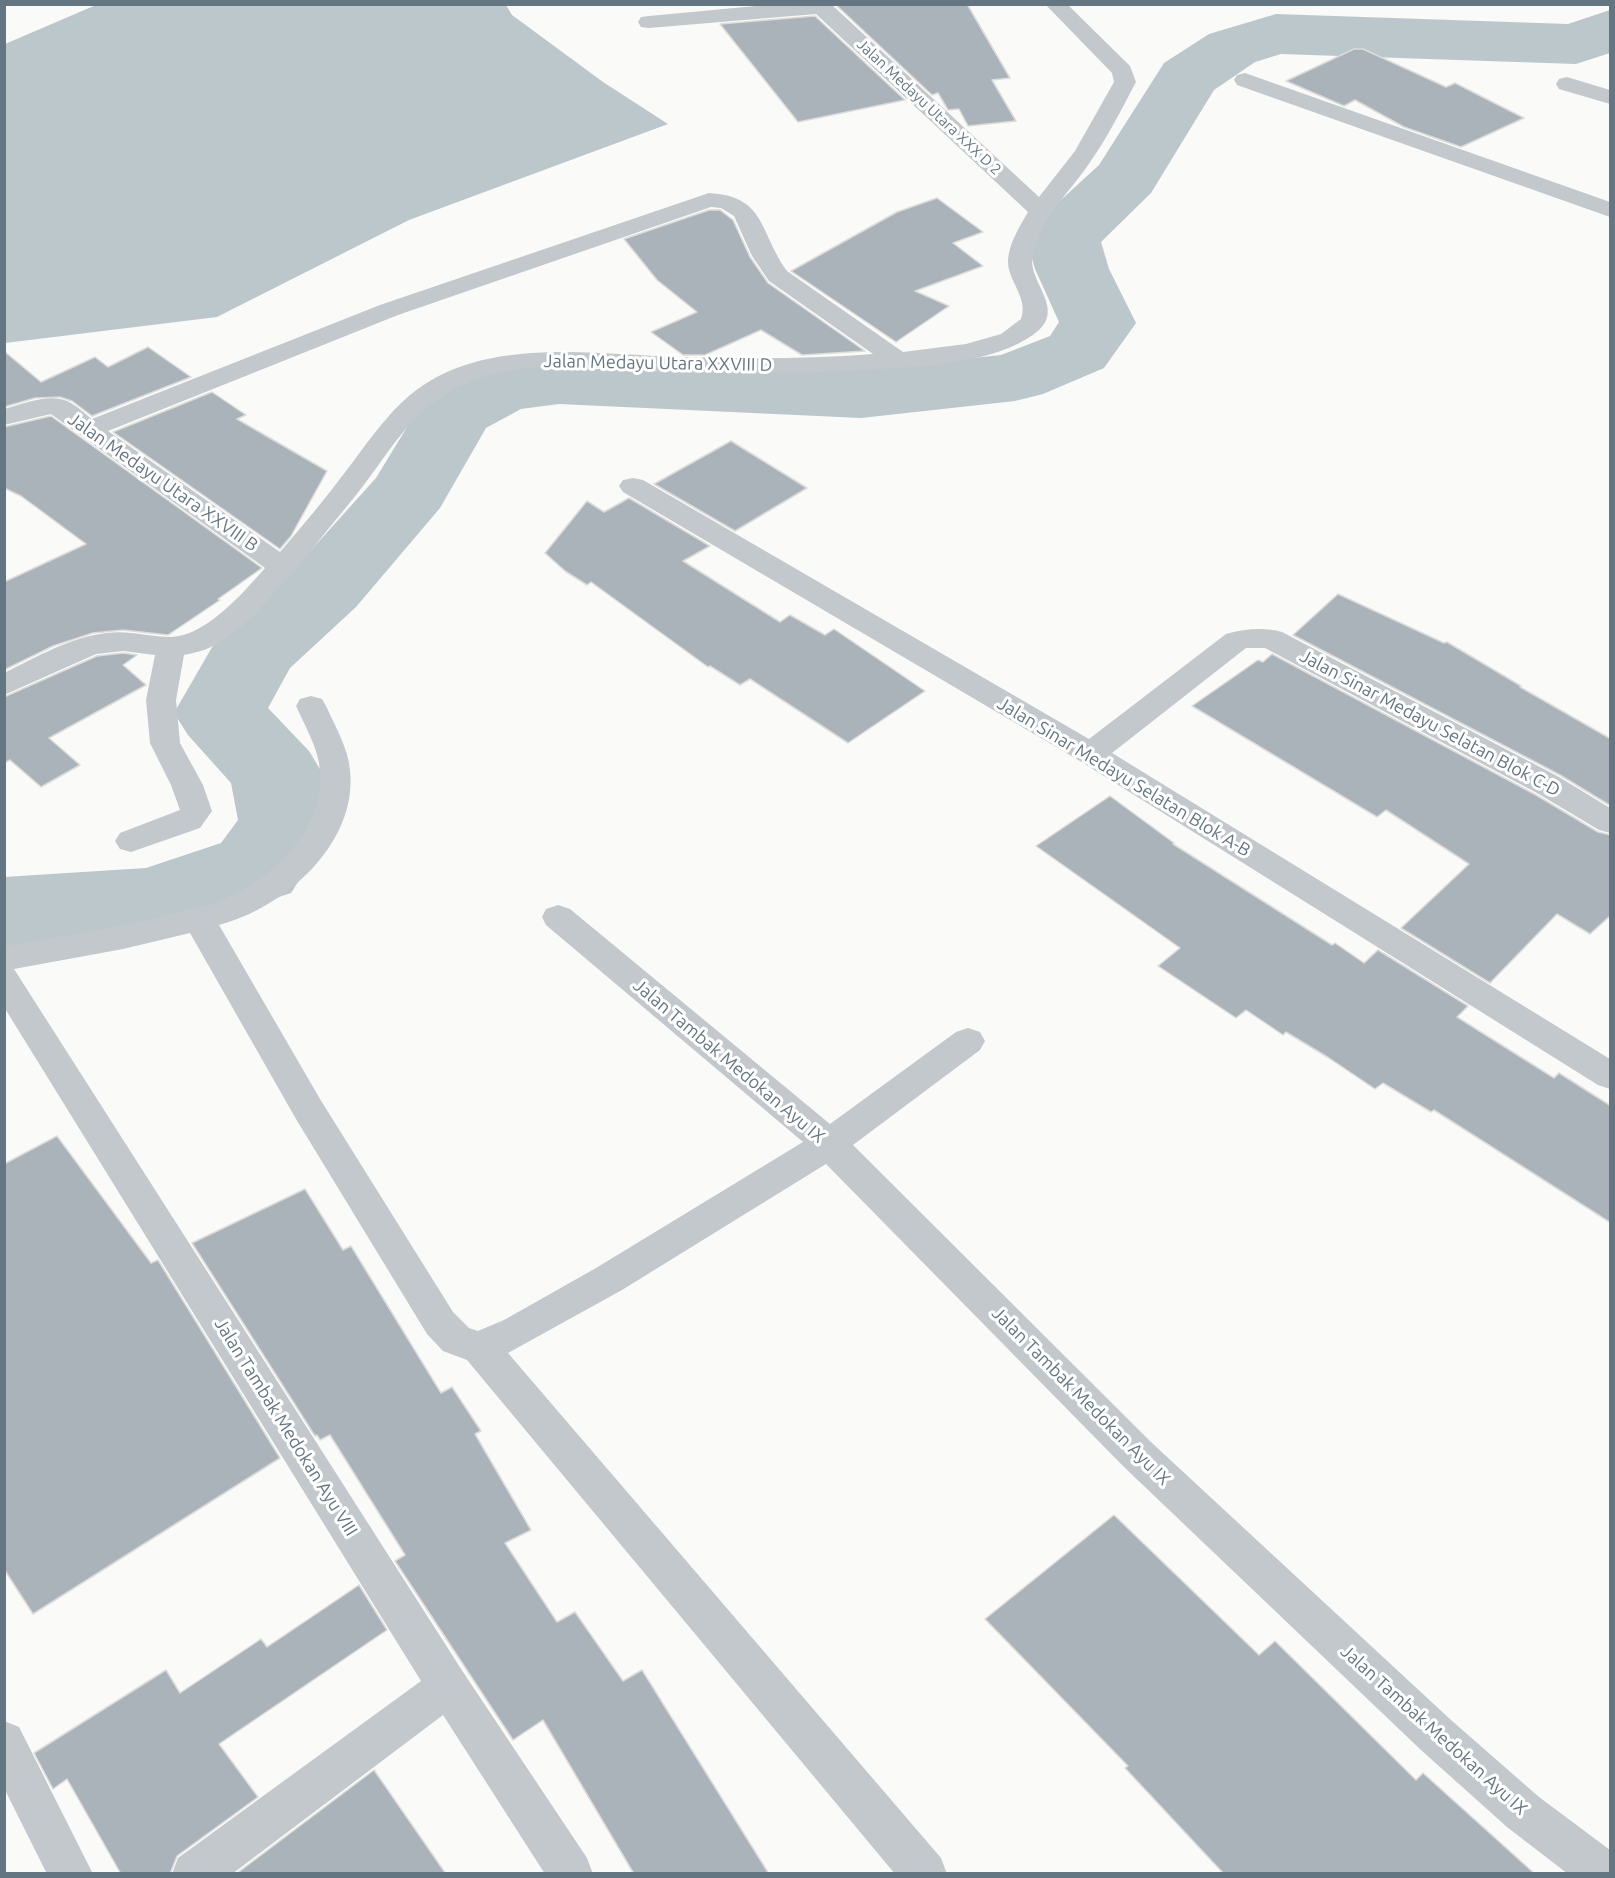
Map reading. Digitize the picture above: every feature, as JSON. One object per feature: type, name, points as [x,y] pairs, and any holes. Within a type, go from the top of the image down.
[{"type":"street","points":[[1040,210],[1085,154],[1125,82],[1122,71],[1055,4]]},
{"type":"street","points":[[650,22],[819,6]]},
{"type":"street","name":"Jalan Medayu Utara XXX D 2","points":[[819,6],[1040,210]]},
{"type":"street","points":[[1245,80],[1611,210]]},
{"type":"street","points":[[1567,84],[1611,97]]},
{"type":"street","points":[[89,429],[389,310],[709,200],[727,201],[744,212],[764,256],[778,276],[898,360]]},
{"type":"street","name":"Jalan Medayu Utara XXVIII D","points":[[4,686],[90,645],[124,641],[171,648],[192,645],[214,632],[284,568],[414,403],[447,382],[484,367],[553,358],[649,364],[808,366],[898,360],[994,345],[1023,333],[1034,320],[1036,312],[1020,260],[1025,239],[1040,210]]},
{"type":"street","name":"Jalan Medayu Utara XXVIII B","points":[[4,417],[45,406],[58,407],[284,568]]},
{"type":"street","name":"Jalan Sinar Medayu Selatan Blok A-B","points":[[633,486],[1091,754],[1611,1076]]},
{"type":"street","name":"Jalan Sinar Medayu Selatan Blok C-D","points":[[1091,754],[1231,645],[1246,638],[1272,639],[1548,785],[1611,822]]},
{"type":"street","points":[[131,841],[189,820],[196,811],[187,785],[165,743],[161,700],[171,648]]},
{"type":"street","points":[[4,958],[158,930],[233,909],[281,879],[308,853],[324,828],[334,791],[335,771],[330,749],[311,706]]},
{"type":"street","name":"Jalan Tambak Medokan Ayu IX","points":[[558,917],[829,1144],[1147,1463],[1436,1735],[1523,1812],[1598,1866]]},
{"type":"street","points":[[198,918],[308,1109],[440,1323],[456,1340],[480,1348],[925,1874]]},
{"type":"street","name":"Jalan Tambak Medokan Ayu VIII","points":[[4,978],[448,1686],[571,1874]]},
{"type":"street","points":[[480,1348],[517,1331],[609,1280],[829,1144],[968,1041]]},
{"type":"street","points":[[194,1874],[448,1686]]},
{"type":"street","points":[[4,1742],[71,1874]]},
{"type":"shaded area","points":[[96,5],[506,5],[512,15],[603,82],[668,124],[409,220],[217,317],[5,343],[5,44]]},
{"type":"building","points":[[835,4],[967,4],[1010,78],[992,80],[1016,121],[968,126],[959,109],[948,110],[938,93],[932,95]]},
{"type":"building","points":[[815,16],[905,100],[798,122],[720,24]]},
{"type":"building","points":[[1354,49],[1363,49],[1446,87],[1455,83],[1524,118],[1461,147],[1404,127],[1355,100],[1344,106],[1286,81]]},
{"type":"building","points":[[937,198],[983,232],[953,243],[983,266],[915,291],[949,306],[896,342],[791,271],[897,212]]},
{"type":"building","points":[[709,210],[720,210],[733,220],[750,257],[768,283],[865,351],[802,355],[761,330],[705,355],[683,355],[651,332],[697,312],[657,280],[624,239]]},
{"type":"building","points":[[148,347],[191,377],[92,416],[72,401],[60,397],[35,398],[4,407],[4,351],[41,382],[95,357],[108,367]]},
{"type":"building","points":[[212,392],[246,415],[237,419],[327,471],[291,536],[280,549],[113,432]]},
{"type":"building","points":[[51,416],[262,568],[168,635],[123,630],[93,633],[53,646],[4,670],[4,582],[86,544],[21,496],[4,488],[4,427]]},
{"type":"building","points":[[731,441],[807,488],[735,531],[654,484]]},
{"type":"building","points":[[629,498],[710,546],[683,561],[780,622],[790,615],[825,635],[834,629],[925,691],[848,743],[750,679],[740,685],[710,666],[708,667],[591,582],[587,585],[565,571],[545,553],[587,501],[604,512]]},
{"type":"building","points":[[1338,594],[1444,643],[1447,642],[1611,739],[1611,806],[1560,775],[1293,635]]},
{"type":"building","points":[[123,653],[137,655],[123,665],[146,685],[49,738],[80,765],[41,787],[10,760],[4,763],[4,697],[97,656]]},
{"type":"building","points":[[1272,654],[1536,795],[1598,832],[1611,835],[1611,915],[1590,934],[1557,914],[1490,983],[1401,928],[1469,864],[1386,810],[1377,817],[1192,706],[1258,660],[1263,662]]},
{"type":"building","points":[[1110,796],[1173,844],[1332,945],[1335,943],[1364,963],[1378,950],[1468,1006],[1457,1017],[1554,1078],[1559,1073],[1611,1106],[1611,1223],[1434,1110],[1431,1112],[1383,1083],[1375,1089],[1329,1058],[1286,1032],[1283,1035],[1246,1010],[1236,1018],[1158,966],[1180,948],[1036,846]]},
{"type":"building","points":[[57,1136],[151,1263],[158,1260],[280,1458],[33,1614],[4,1569],[4,1164]]},
{"type":"building","points":[[305,1189],[343,1250],[351,1246],[441,1393],[452,1387],[481,1431],[475,1434],[531,1530],[505,1543],[557,1622],[575,1612],[623,1681],[642,1670],[769,1874],[634,1874],[543,1720],[513,1740],[395,1561],[405,1555],[330,1435],[320,1440],[317,1435],[315,1436],[192,1243]]},
{"type":"building","points":[[1114,1515],[1259,1655],[1275,1641],[1416,1780],[1423,1773],[1535,1874],[1224,1874],[1125,1768],[1128,1766],[985,1619]]},
{"type":"building","points":[[359,1585],[387,1630],[219,1744],[258,1797],[177,1856],[170,1874],[121,1874],[67,1779],[53,1789],[34,1753],[166,1670],[180,1693],[261,1639],[267,1647]]},
{"type":"building","points":[[374,1770],[446,1874],[236,1874]]},
{"type":"waterway","points":[[4,913],[150,904],[256,868],[287,824],[276,774],[220,713],[254,651],[325,588],[411,490],[454,413],[500,389],[559,380],[861,394],[1015,377],[1077,352],[1098,323],[1072,269],[1063,238],[1126,178],[1188,77],[1232,48],[1276,34],[1576,44],[1610,30]]}]
